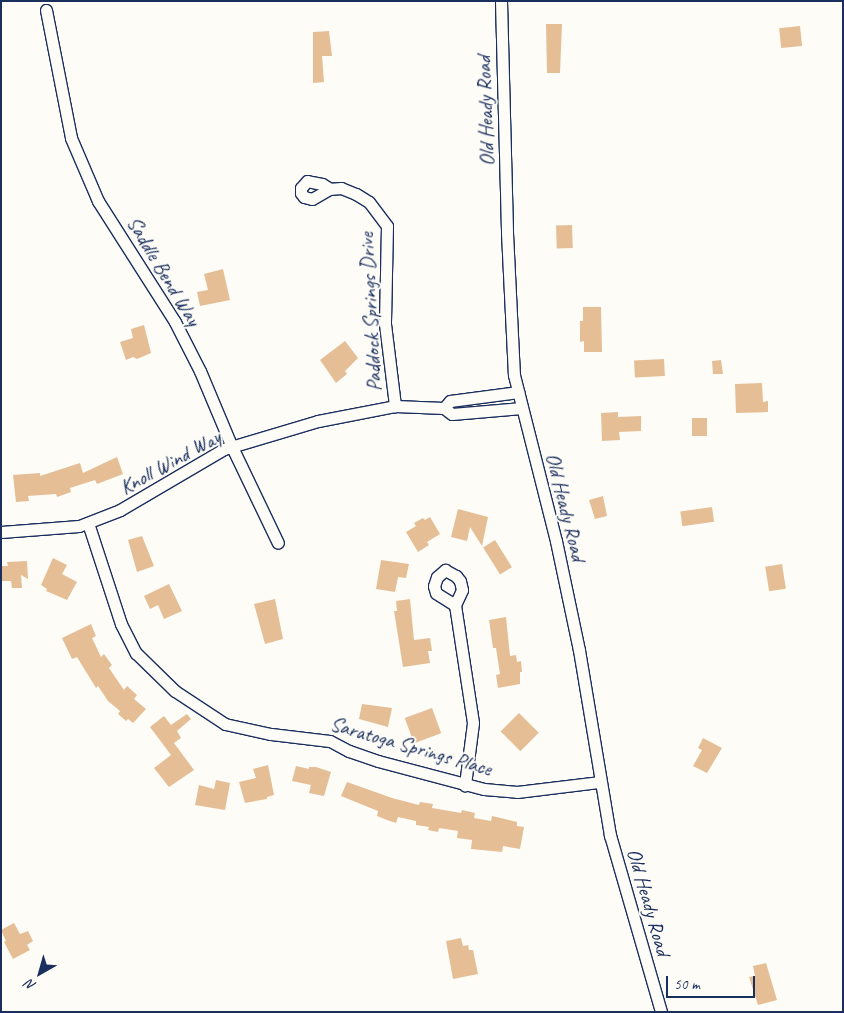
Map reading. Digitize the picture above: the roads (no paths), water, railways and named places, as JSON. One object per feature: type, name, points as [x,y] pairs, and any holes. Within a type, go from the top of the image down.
[{"type":"street","name":"Old Heady Road","points":[[501,1],[507,233],[514,375],[556,541],[579,650],[610,835],[661,1012]]},
{"type":"street","name":"Saddle Bend Way","points":[[46,10],[72,138],[98,201],[179,330],[200,371],[232,448],[278,543]]},
{"type":"street","name":"Paddock Springs Drive","points":[[330,189],[342,188],[369,202],[387,226],[385,324],[395,406]]},
{"type":"street","name":"Knoll Wind Way","points":[[444,408],[450,400],[518,392]]},
{"type":"street","name":"Knoll Wind Way","points":[[1,532],[79,526],[88,523],[120,510],[194,466],[232,448],[318,421],[395,406],[444,408],[452,414],[522,408]]},
{"type":"street","name":"Saratoga Springs Place","points":[[88,523],[121,624],[136,653],[175,691],[226,724],[271,734],[330,741],[349,751],[378,761],[465,785],[517,792],[600,782]]},
{"type":"street","points":[[455,606],[473,723],[465,785]]}]
